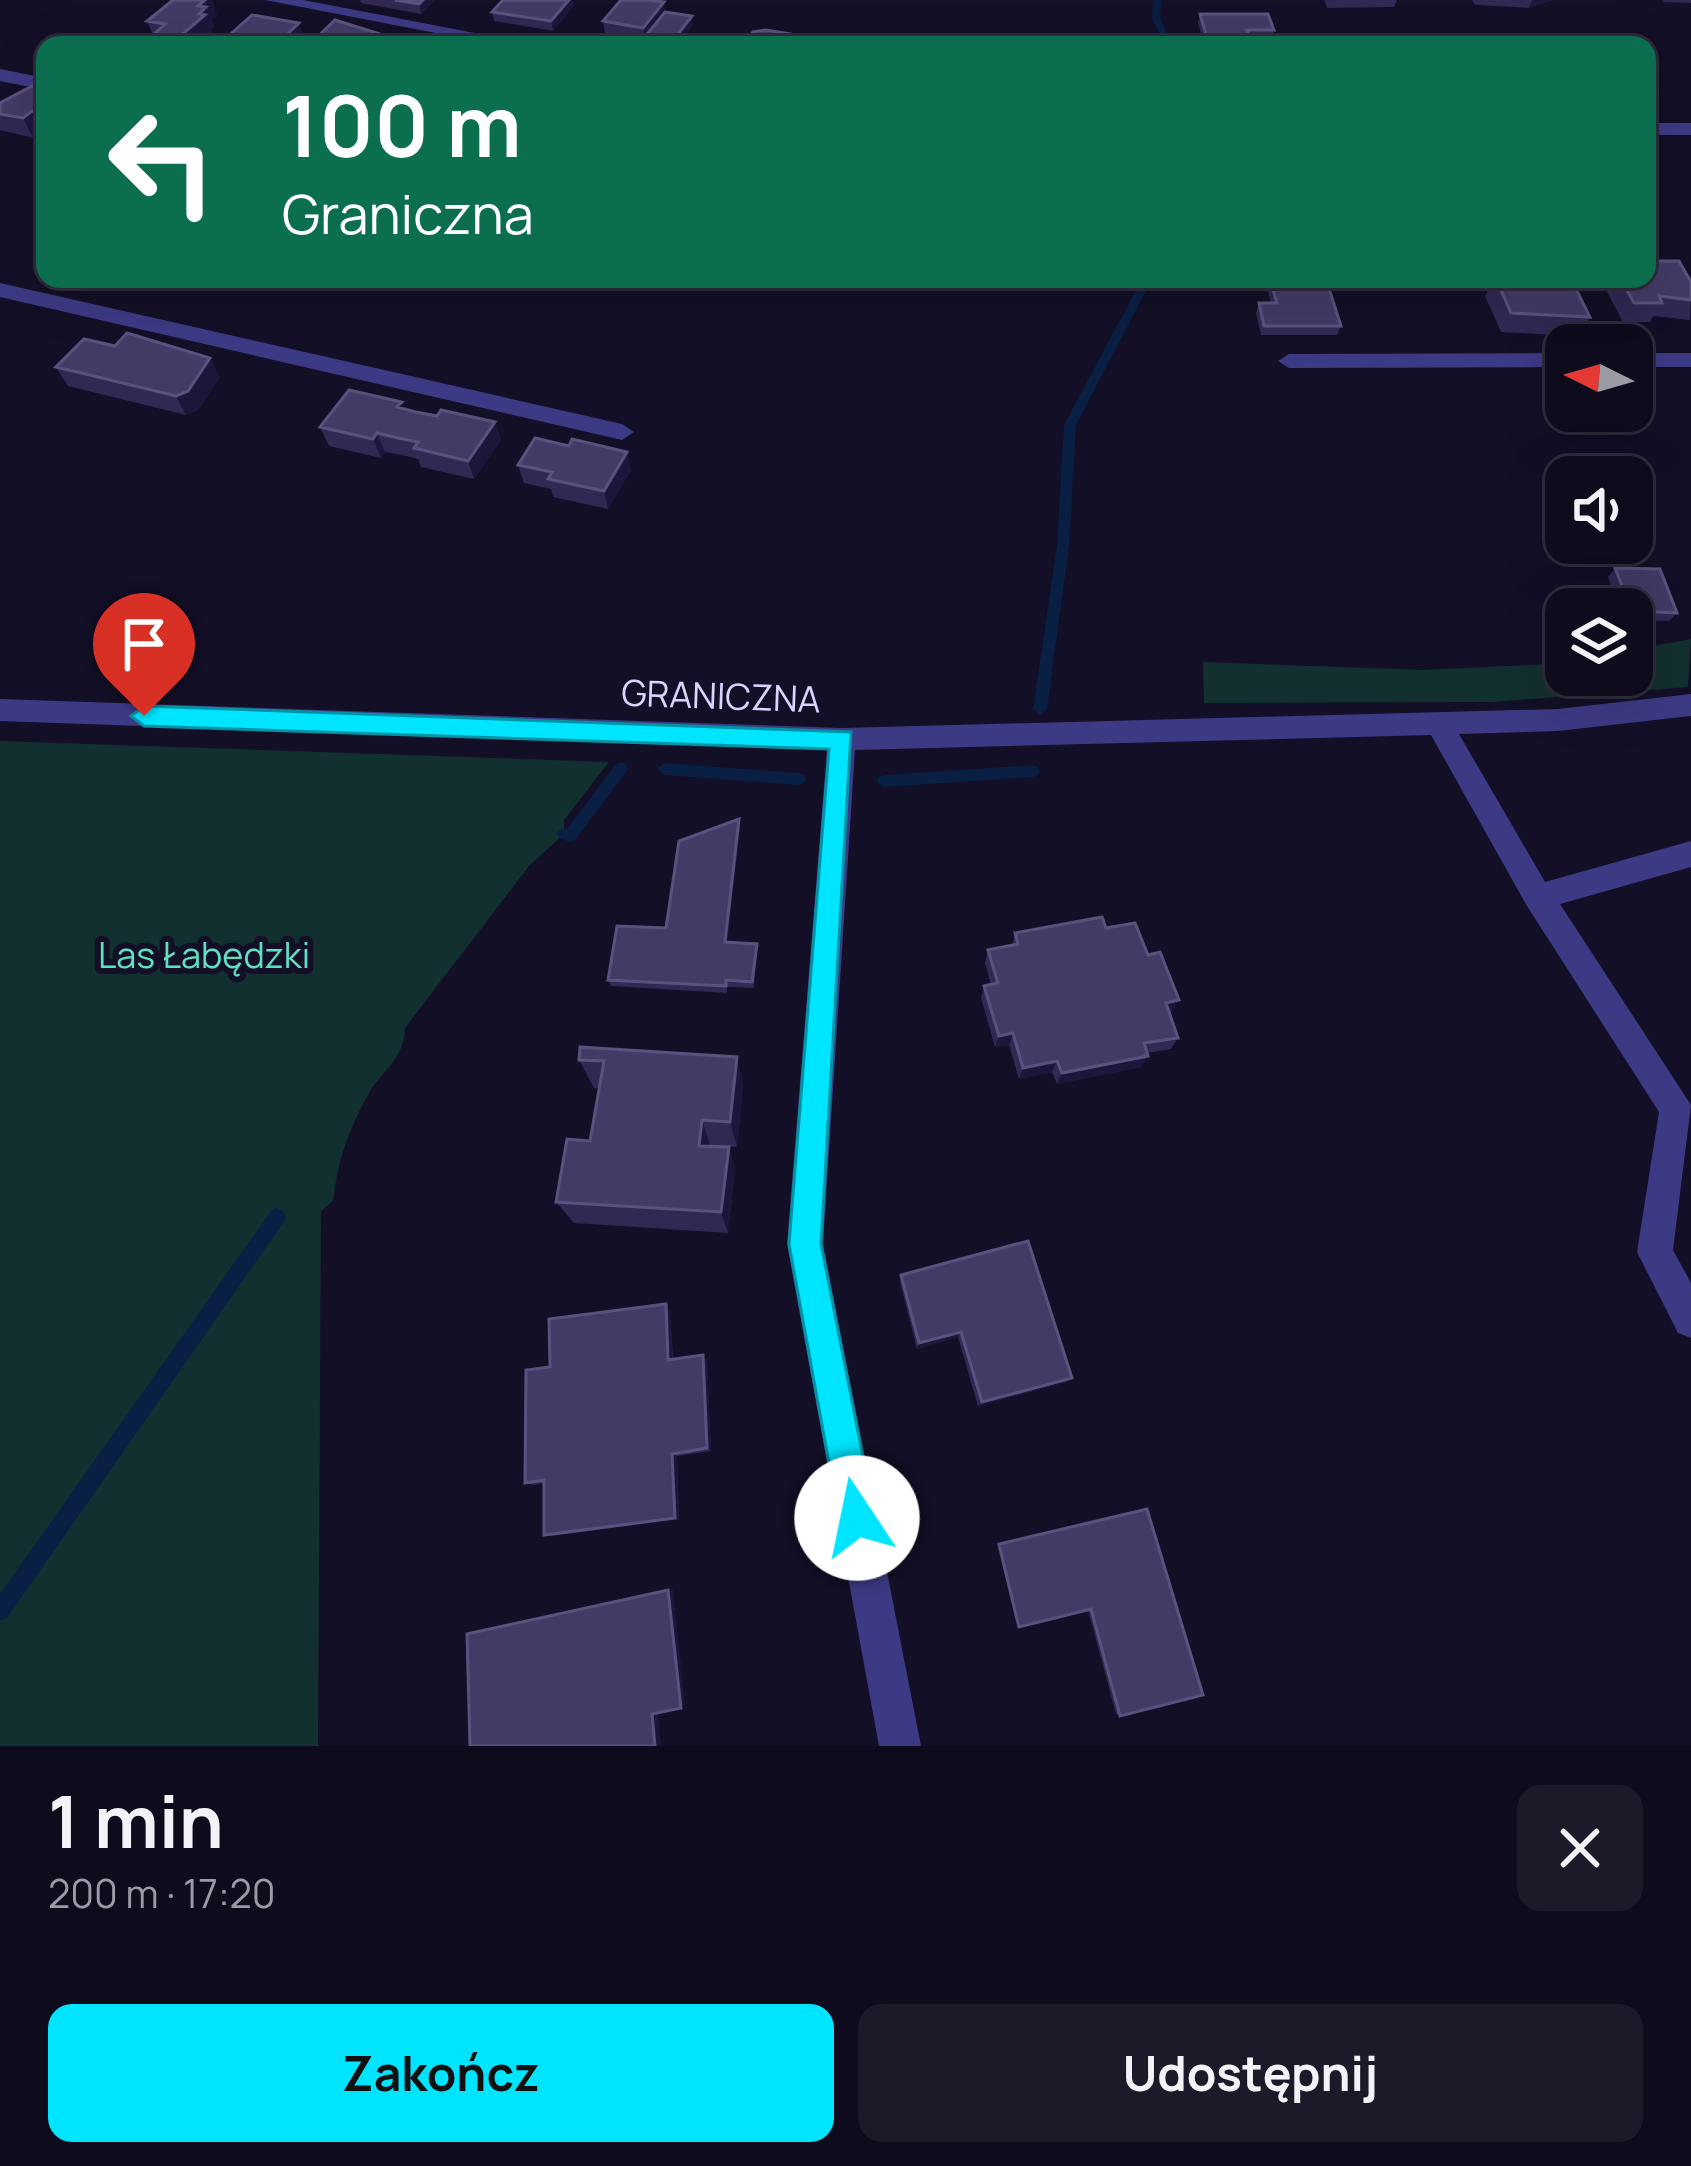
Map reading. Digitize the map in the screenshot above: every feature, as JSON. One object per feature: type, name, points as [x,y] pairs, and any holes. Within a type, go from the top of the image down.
[{"type":"street","points":[[274,0],[477,36]]},
{"type":"street","points":[[0,74],[36,82]]},
{"type":"street","points":[[1656,128],[1691,129]]},
{"type":"street","points":[[0,290],[622,432]]},
{"type":"street","points":[[1289,361],[1545,360]]},
{"type":"street","points":[[1653,360],[1691,360]]},
{"type":"street","name":"GRANICZNA","points":[[0,710],[842,739],[1558,720],[1691,705]]},
{"type":"street","points":[[1439,724],[1538,896],[1683,1107],[1655,1252],[1691,1320]]},
{"type":"street","points":[[842,739],[805,1244],[900,1746]]},
{"type":"street","points":[[1538,896],[1691,854]]},
{"type":"green space","points":[[1691,639],[1688,687],[1653,690],[1653,646]]},
{"type":"green space","points":[[1203,662],[1424,670],[1545,664],[1545,696],[1570,696],[1492,702],[1204,703]]},
{"type":"green space","name":"Las Łabędzki","points":[[0,741],[609,762],[564,820],[564,834],[529,866],[405,1028],[397,1055],[356,1119],[341,1159],[333,1201],[321,1211],[318,1746],[0,1746]]},
{"type":"building","points":[[173,0],[205,0],[198,6],[206,7],[199,14],[205,15],[180,36],[153,35],[165,24],[147,21]]},
{"type":"building","points":[[503,0],[569,0],[551,21],[492,12]]},
{"type":"building","points":[[621,0],[664,2],[643,28],[603,21]]},
{"type":"building","points":[[665,12],[692,16],[677,36],[646,36]]},
{"type":"building","points":[[1200,14],[1268,14],[1274,30],[1247,30],[1249,36],[1206,36]]},
{"type":"building","points":[[252,15],[299,23],[285,36],[228,36]]},
{"type":"building","points":[[335,20],[380,34],[378,36],[318,36]]},
{"type":"building","points":[[766,30],[803,36],[750,36]]},
{"type":"building","points":[[36,87],[36,112],[23,118],[0,114],[0,103]]},
{"type":"building","points":[[1656,261],[1679,261],[1691,282],[1691,300],[1659,296],[1662,303],[1634,303],[1626,288],[1656,288]]},
{"type":"building","points":[[1273,288],[1329,288],[1341,326],[1264,326],[1259,303],[1277,303]]},
{"type":"building","points":[[1500,288],[1576,288],[1590,317],[1511,313]]},
{"type":"building","points":[[127,333],[210,358],[188,391],[176,396],[56,367],[84,339],[115,346]]},
{"type":"building","points":[[349,390],[402,402],[397,407],[416,412],[437,416],[441,410],[495,422],[468,461],[414,448],[418,442],[377,433],[373,439],[320,427]]},
{"type":"building","points":[[535,438],[569,446],[572,439],[627,452],[604,491],[548,479],[552,472],[518,465]]},
{"type":"building","points":[[1615,568],[1660,569],[1677,613],[1653,612],[1653,588],[1623,588]]},
{"type":"building","points":[[739,819],[725,942],[757,944],[752,982],[726,980],[726,986],[608,980],[617,926],[666,928],[679,841]]},
{"type":"building","points":[[1102,917],[1106,928],[1135,923],[1148,955],[1160,952],[1179,1000],[1166,1003],[1178,1038],[1144,1043],[1148,1056],[1062,1073],[1057,1061],[1023,1068],[1013,1033],[999,1036],[984,986],[998,983],[988,950],[1018,944],[1015,933]]},
{"type":"building","points":[[580,1047],[737,1057],[730,1122],[702,1120],[699,1146],[729,1147],[721,1212],[556,1202],[567,1139],[590,1141],[604,1061],[579,1060]]},
{"type":"building","points":[[1028,1241],[1072,1378],[982,1402],[961,1332],[919,1343],[901,1275]]},
{"type":"building","points":[[666,1304],[668,1360],[703,1355],[707,1448],[672,1454],[675,1518],[544,1535],[544,1480],[525,1483],[526,1370],[550,1367],[549,1319]]},
{"type":"building","points":[[1147,1509],[1203,1695],[1120,1716],[1091,1609],[1019,1627],[999,1544]]},
{"type":"building","points":[[668,1590],[681,1708],[652,1714],[655,1746],[470,1746],[467,1634]]},
{"type":"waterway","points":[[1157,0],[1156,18],[1164,36]]},
{"type":"waterway","points":[[1040,709],[1063,546],[1070,425],[1142,288]]},
{"type":"waterway","points":[[564,834],[570,836],[621,768]]},
{"type":"waterway","points":[[664,769],[799,779]]},
{"type":"waterway","points":[[884,781],[1033,771]]},
{"type":"waterway","points":[[0,1611],[277,1217]]},
{"type":"route","points":[[144,716],[842,739],[805,1244],[857,1518]]}]
